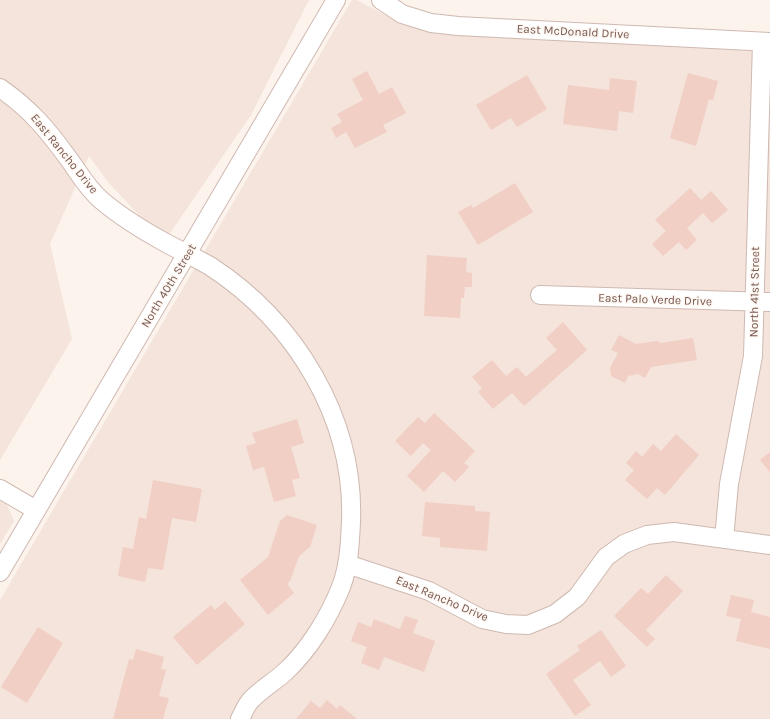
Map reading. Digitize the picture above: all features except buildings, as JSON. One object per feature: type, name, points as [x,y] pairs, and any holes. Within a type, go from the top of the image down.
[{"type":"street","name":"North 40th Street","points":[[0,572],[336,0]]},
{"type":"street","name":"East McDonald Drive","points":[[381,0],[402,14],[431,23],[452,26],[766,42]]},
{"type":"street","name":"North 41st Street","points":[[724,539],[729,484],[762,302],[766,42]]},
{"type":"street","name":"East Rancho Drive","points":[[0,88],[40,120],[70,161],[78,176],[99,198],[120,215],[210,266],[238,288],[281,329],[316,377],[340,434],[349,470],[352,505],[347,564],[429,591],[482,618],[506,624],[528,625],[556,614],[577,597],[606,557],[624,544],[647,536],[674,532],[770,546]]},
{"type":"street","name":"East Palo Verde Drive","points":[[540,295],[762,302]]},
{"type":"street","points":[[0,490],[36,510]]},
{"type":"street","points":[[240,719],[249,702],[285,672],[304,653],[341,587],[347,564]]},
{"type":"shaded area","points":[[0,0],[309,0],[251,115],[164,242],[108,182],[89,156],[50,244],[72,339],[0,460]]},
{"type":"shaded area","points":[[352,0],[357,0],[400,23],[434,33],[770,51],[770,719],[0,719],[0,600]]},
{"type":"shaded area","points":[[0,489],[14,521],[0,544]]}]
